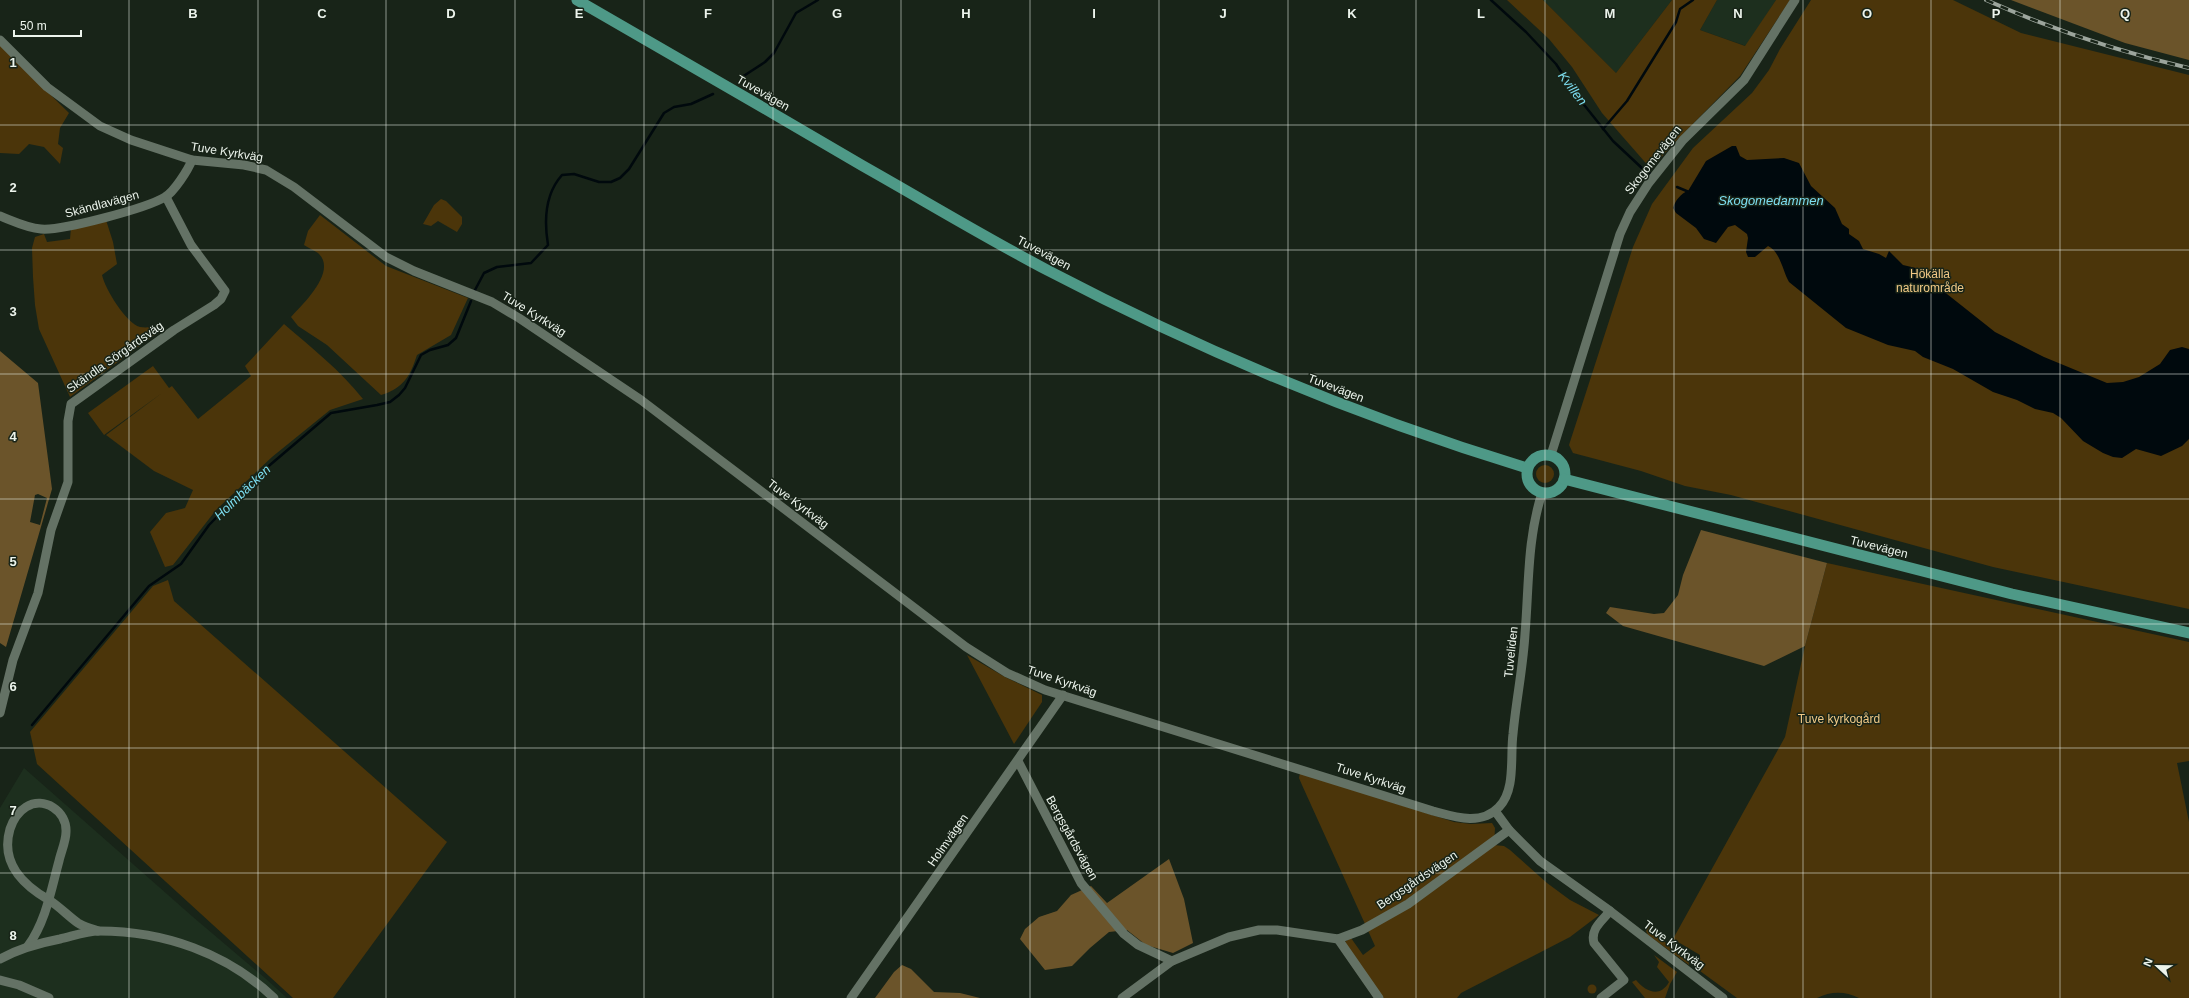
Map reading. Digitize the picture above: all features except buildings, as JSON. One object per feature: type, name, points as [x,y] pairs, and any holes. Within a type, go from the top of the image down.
[{"type":"main road","name":"Tuvevägen","points":[[577,0],[1004,247],[1157,325],[1234,361],[1343,405],[1452,445],[1527,468]]},
{"type":"main road","points":[[1552,455],[1563,464],[1564,479],[1556,490],[1542,493],[1534,490],[1529,484],[1526,476],[1527,468],[1537,457],[1552,455]]},
{"type":"main road","name":"Tuvevägen","points":[[1564,479],[1990,588],[2189,633]]},
{"type":"street","name":"Skogomevägen","points":[[1552,455],[1620,234],[1630,212],[1648,184],[1683,140],[1744,80],[1795,0]]},
{"type":"street","name":"Tuve Kyrkväg","points":[[0,40],[47,87],[100,126],[131,140],[192,160],[244,164],[273,173],[294,187],[386,257],[414,271],[492,302],[519,318],[641,400],[966,647],[1007,673],[1063,695],[1452,816],[1476,819],[1496,811],[1509,830],[1540,861],[1610,911],[1723,998]]},
{"type":"street","points":[[166,197],[188,168],[192,160]]},
{"type":"street","name":"Skändlavägen","points":[[0,216],[35,228],[57,228],[148,204],[166,197]]},
{"type":"street","name":"Skändla Sörgårdsväg","points":[[0,713],[13,660],[38,593],[51,530],[68,482],[68,421],[71,404],[174,330],[214,305],[221,299],[225,291],[191,245],[166,197]]},
{"type":"street","name":"Tuveliden","points":[[1496,811],[1504,801],[1509,788],[1512,736],[1524,647],[1530,550],[1542,493]]},
{"type":"street","name":"Holmvägen","points":[[851,998],[1063,695]]},
{"type":"street","name":"Bergsgårdsvägen","points":[[1018,761],[1081,883],[1124,934],[1138,945],[1172,961]]},
{"type":"street","points":[[28,946],[43,923],[48,900],[65,838],[65,824],[62,816],[53,807],[34,804],[24,808],[15,818],[9,831],[7,851],[15,873],[38,895],[48,900],[80,924],[98,931]]},
{"type":"street","name":"Bergsgårdsvägen","points":[[1122,998],[1172,961],[1229,937],[1260,930],[1277,930],[1338,939],[1362,930],[1408,904],[1509,830]]},
{"type":"street","points":[[1601,998],[1624,980],[1594,943],[1594,931],[1610,911]]},
{"type":"street","points":[[0,959],[28,946],[98,931],[148,934],[192,947],[236,968],[274,998]]},
{"type":"street","points":[[1338,939],[1379,998]]},
{"type":"street","points":[[0,980],[19,985],[50,998]]},
{"type":"shaded area","points":[[1543,0],[1672,0],[1616,73]]},
{"type":"shaded area","points":[[1717,0],[1776,0],[1746,46],[1700,30]]},
{"type":"shaded area","points":[[2011,0],[2189,0],[2189,60],[2125,43]]},
{"type":"shaded area","points":[[0,351],[38,383],[52,489],[6,647],[0,643]],"holes":[[[38,494],[47,498],[40,525],[30,522],[35,495]]]},
{"type":"shaded area","points":[[1701,530],[1827,563],[1805,646],[1764,666],[1623,626],[1606,613],[1610,607],[1654,614],[1664,613],[1678,595],[1683,575]]},
{"type":"shaded area","points":[[24,768],[287,998],[0,998],[0,808]]},
{"type":"shaded area","points":[[1169,859],[1184,899],[1193,943],[1173,953],[1146,945],[1127,930],[1109,932],[1072,966],[1045,970],[1020,939],[1025,929],[1039,917],[1057,911],[1071,895],[1091,886],[1107,903]]},
{"type":"shaded area","points":[[902,965],[911,969],[934,992],[960,993],[980,998],[875,998],[894,972]]},
{"type":"green space","points":[[1507,0],[1543,0],[1616,73],[1672,0],[1717,0],[1700,30],[1745,46],[1776,0],[1790,0],[1740,76],[1675,142],[1651,169],[1602,113],[1572,67],[1549,39]]},
{"type":"green space","name":"Hökälla naturområde","points":[[1811,0],[1953,0],[2021,33],[2189,75],[2189,609],[1993,567],[1731,495],[1685,486],[1641,471],[1573,453],[1569,445],[1633,247],[1652,204],[1693,148],[1752,93],[1769,70],[1780,49]]},
{"type":"green space","points":[[0,45],[69,113],[60,128],[58,144],[63,148],[60,164],[44,147],[29,144],[19,154],[0,153]]},
{"type":"green space","points":[[441,199],[446,201],[462,217],[462,224],[457,232],[438,221],[431,226],[423,224],[434,205]]},
{"type":"green space","points":[[320,215],[386,266],[468,298],[451,335],[417,355],[409,375],[401,385],[381,395],[327,345],[298,326],[291,317],[310,296],[321,278],[324,269],[323,260],[318,253],[304,245],[308,231]]},
{"type":"green space","points":[[106,220],[113,242],[117,264],[102,275],[107,288],[117,305],[134,324],[140,327],[156,327],[160,331],[70,397],[39,329],[35,305],[32,248],[35,237],[44,234],[47,242],[70,239],[71,228]]},
{"type":"green space","points":[[284,324],[335,369],[363,399],[330,410],[272,457],[216,510],[173,565],[165,567],[150,532],[166,513],[185,508],[193,490],[154,471],[106,435],[162,393],[104,435],[88,413],[153,366],[169,388],[172,386],[198,419],[251,376],[245,366]]},
{"type":"green space","points":[[1545,465],[1551,468],[1554,474],[1551,480],[1545,483],[1539,480],[1536,474],[1539,468]]},
{"type":"green space","name":"Tuve kyrkogård","points":[[1827,563],[2189,642],[2189,761],[2177,763],[2189,822],[2189,998],[1859,998],[1843,993],[1833,993],[1817,998],[1737,998],[1700,971],[1700,955],[1673,939],[1785,737],[1805,646]]},
{"type":"green space","points":[[168,580],[174,601],[447,842],[333,998],[293,998],[37,764],[30,732],[153,586]]},
{"type":"green space","points":[[967,655],[1005,677],[1042,695],[1042,702],[1014,744]]},
{"type":"green space","points":[[1300,773],[1454,822],[1471,824],[1492,823],[1495,828],[1494,845],[1504,846],[1510,850],[1547,883],[1570,900],[1599,915],[1570,937],[1461,993],[1457,998],[1374,998],[1338,946],[1351,938],[1363,955],[1375,946],[1302,785],[1299,778]]},
{"type":"green space","points":[[1648,926],[1657,931],[1666,944],[1684,957],[1689,962],[1689,965],[1648,935],[1646,931]]},
{"type":"green space","points":[[1654,955],[1677,972],[1670,984],[1665,998],[1645,998],[1632,982],[1636,980],[1644,988],[1653,992],[1657,992],[1665,987],[1669,982],[1657,967],[1659,962]]},
{"type":"green space","points":[[1592,984],[1597,989],[1592,994],[1587,989]]},
{"type":"water","name":"Skogomedammen","points":[[1732,146],[1736,146],[1740,156],[1747,160],[1784,158],[1799,163],[1811,186],[1835,208],[1842,224],[1849,229],[1849,234],[1859,241],[1863,249],[1886,258],[1889,251],[1903,265],[1920,269],[1947,294],[1995,332],[2044,357],[2107,383],[2123,382],[2139,377],[2160,364],[2170,350],[2182,347],[2189,349],[2189,439],[2182,446],[2161,456],[2136,449],[2122,458],[2113,457],[2103,453],[2083,441],[2061,418],[2053,413],[2035,409],[2017,400],[1993,392],[1953,369],[1923,357],[1915,351],[1888,345],[1846,328],[1789,282],[1776,252],[1768,246],[1755,257],[1748,257],[1746,252],[1748,238],[1747,234],[1735,225],[1728,227],[1716,243],[1704,239],[1696,228],[1676,213],[1673,208],[1679,198],[1688,191],[1706,161]]},
{"type":"waterway","name":"Holmbäcken","points":[[742,77],[765,62],[774,53],[796,13],[818,0]]},
{"type":"waterway","name":"Kvillen","points":[[1491,0],[1526,32],[1556,64],[1577,96],[1613,141],[1644,170],[1653,175]]},
{"type":"waterway","points":[[1603,129],[1627,101],[1676,22],[1680,9],[1693,0]]},
{"type":"waterway","name":"Holmbäcken","points":[[475,290],[484,273],[497,267],[531,263],[548,245],[546,227],[547,208],[556,182],[562,175],[574,174],[599,182],[611,182],[620,178],[629,169],[664,113],[674,107],[691,104],[713,94]]},
{"type":"waterway","points":[[1677,187],[1689,192]]},
{"type":"waterway","name":"Holmbäcken","points":[[32,725],[149,586],[181,564],[209,525],[257,476],[331,413],[390,402],[399,395],[405,388],[421,355],[430,350],[448,345],[456,338],[471,301]]},
{"type":"railway","points":[[1986,0],[2035,21],[2086,39],[2137,55],[2189,68]]}]
